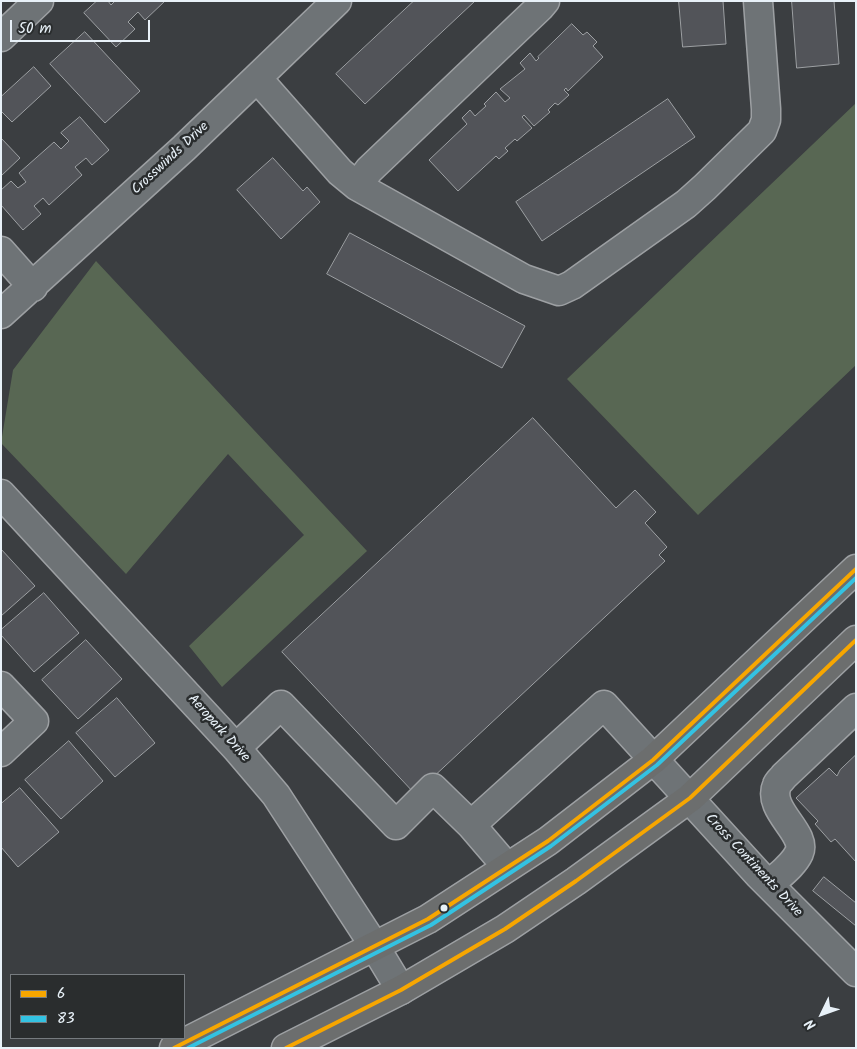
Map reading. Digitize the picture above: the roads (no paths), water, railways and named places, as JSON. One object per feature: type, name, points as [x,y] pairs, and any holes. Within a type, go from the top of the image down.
[{"type":"main road","points":[[174,1048],[428,919],[548,840],[653,760],[856,569]]},
{"type":"main road","points":[[286,1048],[401,990],[505,929],[576,881],[690,798],[856,640]]},
{"type":"street","points":[[1,36],[39,1]]},
{"type":"street","name":"Crosswinds Drive","points":[[1,314],[33,287],[337,1]]},
{"type":"street","points":[[357,186],[369,170],[540,8],[544,1]]},
{"type":"street","points":[[257,78],[340,172],[357,186],[524,279],[559,291],[572,284],[686,204],[706,187],[762,131],[766,120],[766,109],[758,1]]},
{"type":"street","points":[[1,252],[33,287]]},
{"type":"street","name":"Aeropark Drive","points":[[1,494],[236,748],[276,795],[401,990]]},
{"type":"street","points":[[1,686],[34,721],[1,752]]},
{"type":"street","points":[[236,748],[281,705],[396,825],[433,788],[471,825],[506,867]]},
{"type":"street","name":"Cross Continents Drive","points":[[471,825],[604,705],[769,885],[856,972]]},
{"type":"street","points":[[769,885],[799,853],[800,845],[778,806],[775,795],[777,785],[784,776],[856,708]]}]
